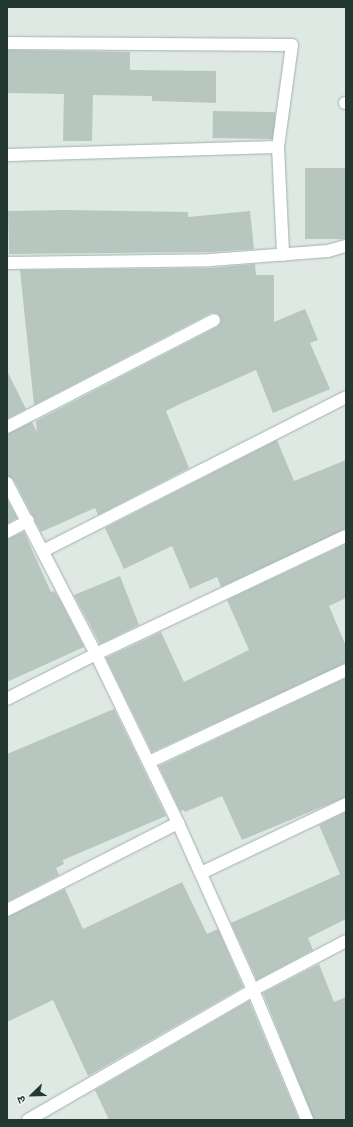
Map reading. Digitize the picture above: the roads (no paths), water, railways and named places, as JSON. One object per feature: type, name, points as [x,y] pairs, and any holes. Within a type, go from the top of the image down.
[{"type":"street","points":[[7,43],[292,45],[278,147],[283,255]]},
{"type":"street","points":[[7,155],[278,147]]},
{"type":"street","points":[[7,263],[211,260],[328,251],[346,246]]},
{"type":"street","points":[[7,427],[214,320]]},
{"type":"street","points":[[44,551],[346,397]]},
{"type":"street","points":[[7,482],[96,654],[178,823],[253,990],[307,1120]]},
{"type":"street","points":[[7,532],[28,521]]},
{"type":"street","points":[[7,699],[96,654],[346,536]]},
{"type":"street","points":[[149,762],[346,670]]},
{"type":"street","points":[[201,873],[346,804]]},
{"type":"street","points":[[7,910],[178,823]]},
{"type":"street","points":[[28,1120],[253,990],[346,941]]}]
